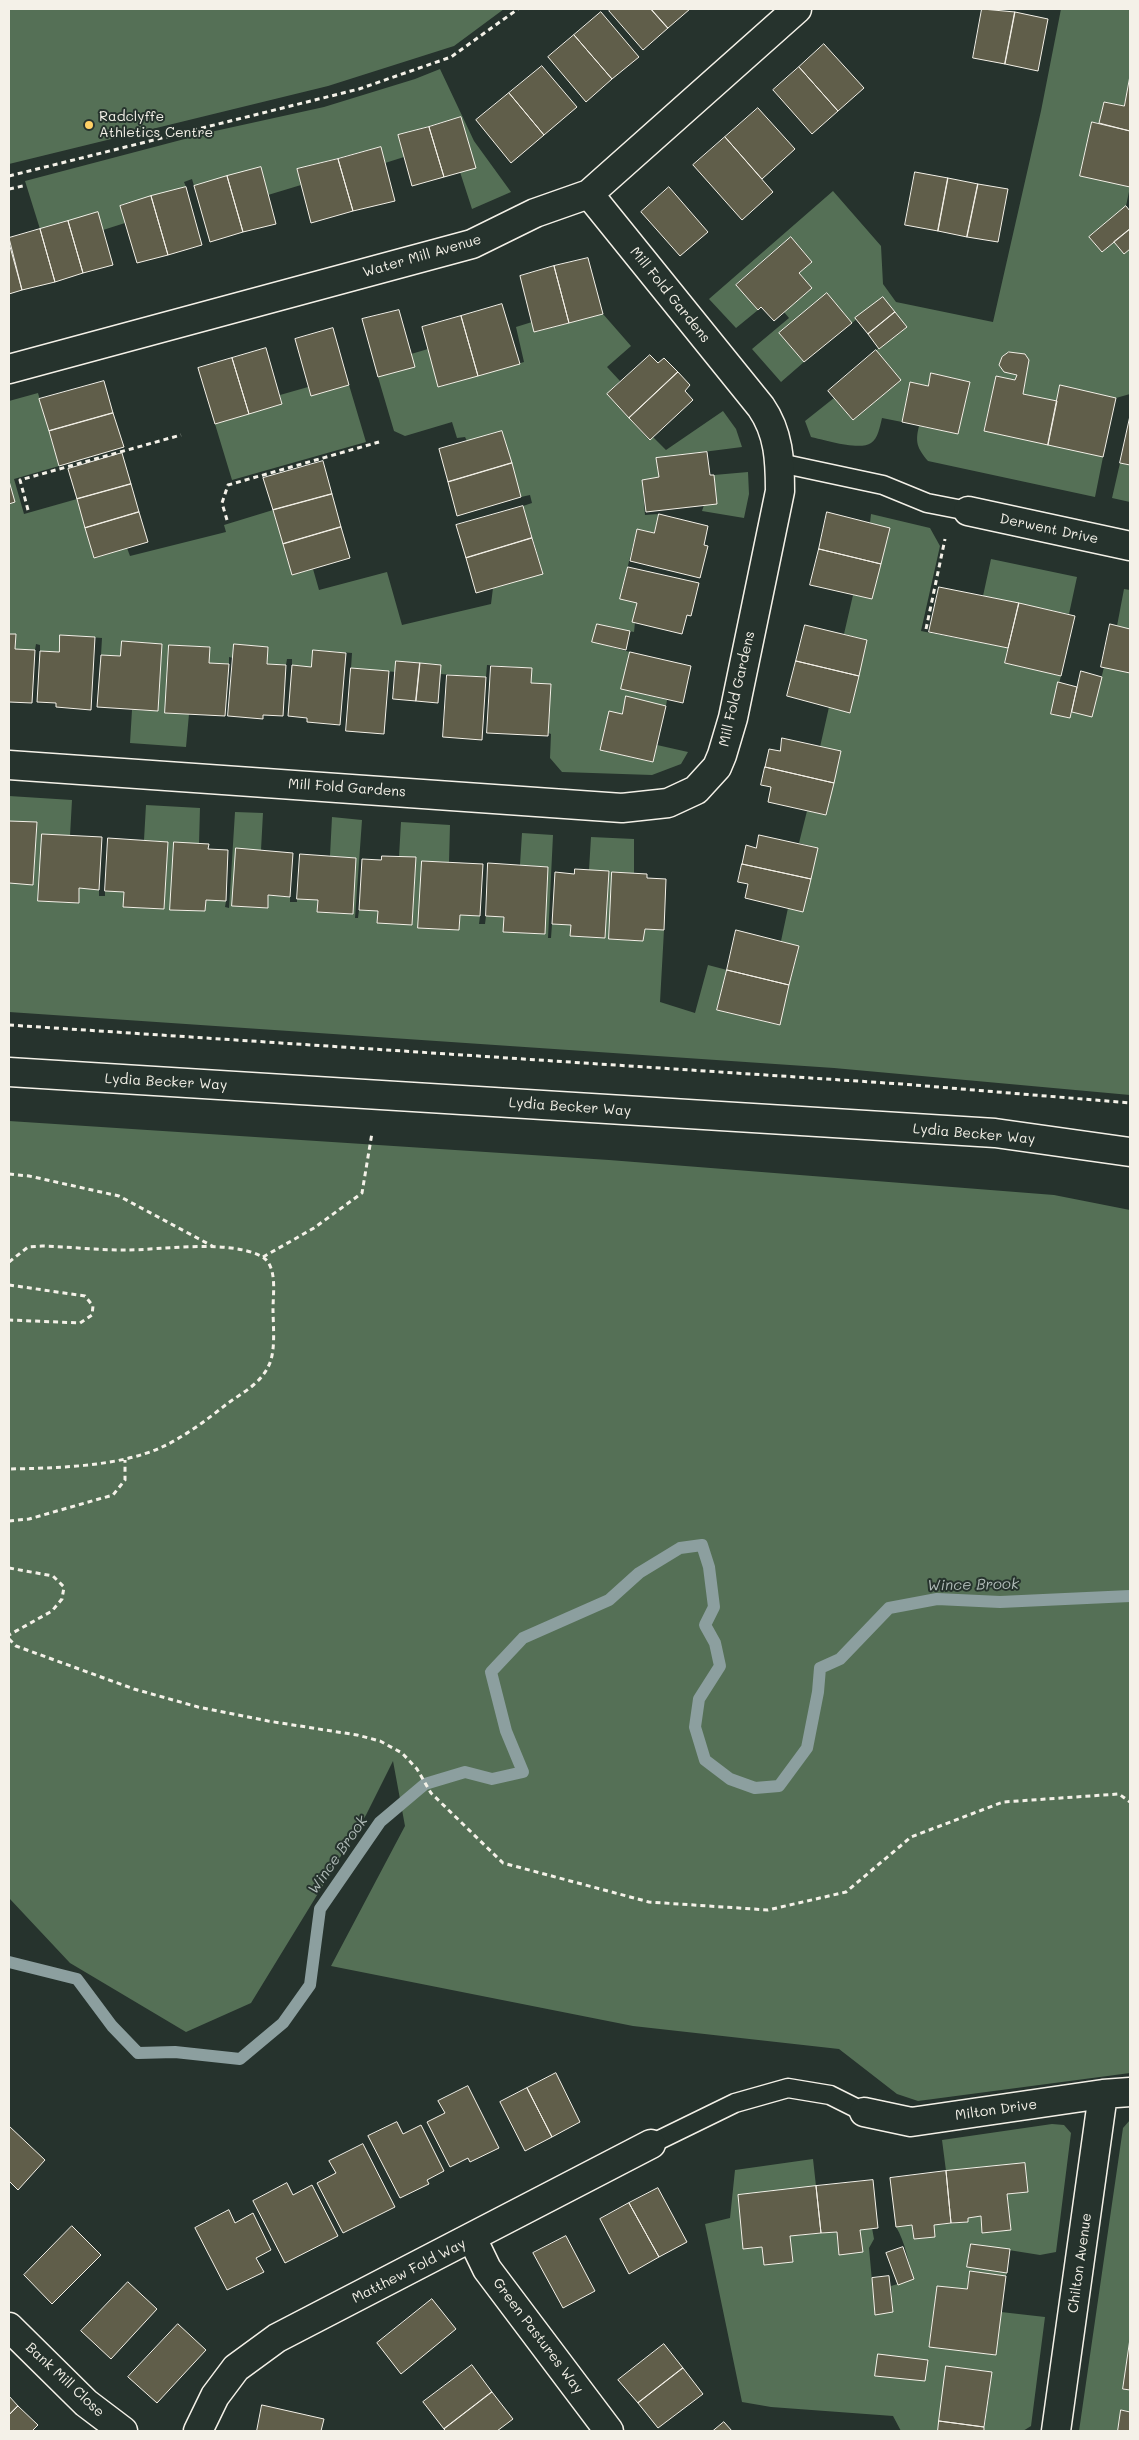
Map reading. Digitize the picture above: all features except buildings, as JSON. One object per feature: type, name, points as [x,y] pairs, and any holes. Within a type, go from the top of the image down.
[{"type":"street","name":"Water Mill Avenue","points":[[9,369],[472,244],[534,213],[589,194],[797,9]]},
{"type":"street","name":"Mill Fold Gardens","points":[[9,764],[622,808],[668,804],[696,790],[717,767],[738,695],[780,491],[780,463],[776,436],[761,407],[589,194]]},
{"type":"street","name":"Derwent Drive","points":[[960,509],[1130,546]]},
{"type":"street","name":"Lydia Becker Way","points":[[9,1072],[995,1133],[1130,1152]]},
{"type":"street","name":"Milton Drive","points":[[864,2112],[912,2122],[1103,2094],[1130,2092]]},
{"type":"street","name":"Chilton Avenue","points":[[1056,2431],[1103,2094]]},
{"type":"street","name":"Matthew Fold Way","points":[[198,2431],[215,2396],[236,2368],[277,2338],[651,2144]]},
{"type":"street","name":"Green Pastures Way","points":[[472,2238],[488,2269],[609,2431]]},
{"type":"street","name":"Bank Mill Close","points":[[9,2327],[86,2403],[123,2431]]},
{"type":"lane","points":[[780,463],[883,485],[927,503],[960,509]]},
{"type":"lane","points":[[651,2144],[734,2103],[788,2088],[830,2095],[864,2112]]},
{"type":"path","points":[[9,176],[359,89],[451,57],[518,9]]},
{"type":"path","points":[[9,189],[23,186]]},
{"type":"path","points":[[28,510],[20,480],[181,435]]},
{"type":"path","points":[[227,520],[222,503],[228,485],[379,442]]},
{"type":"path","points":[[926,629],[960,509]]},
{"type":"path","points":[[9,1025],[882,1082],[1130,1103]]},
{"type":"path","points":[[263,1257],[314,1228],[362,1193],[372,1134]]},
{"type":"path","points":[[9,1174],[29,1176],[119,1196],[215,1248]]},
{"type":"path","points":[[9,1262],[28,1248],[42,1246],[126,1250],[177,1246],[245,1251],[263,1257],[273,1273],[273,1335],[270,1363],[261,1378],[221,1409],[162,1447],[126,1460],[44,1468],[9,1469]]},
{"type":"path","points":[[9,1285],[85,1296],[92,1306],[92,1315],[80,1323],[9,1320]]},
{"type":"path","points":[[9,1521],[29,1519],[113,1495],[125,1480],[126,1460]]},
{"type":"path","points":[[9,1568],[53,1576],[64,1587],[62,1599],[52,1611],[9,1635]]},
{"type":"path","points":[[9,1639],[16,1646],[134,1689],[198,1707],[268,1721],[357,1734],[380,1741],[402,1753],[417,1769],[431,1794],[503,1862],[649,1902],[768,1910],[846,1892],[911,1837],[1003,1802],[1118,1794],[1130,1802]]},
{"type":"green space","name":"Radclyffe Athletics Centre","points":[[9,9],[504,9],[454,46],[328,86],[9,164]]},
{"type":"green space","points":[[1061,9],[1130,9],[1130,76],[1124,106],[1104,102],[1099,123],[1092,122],[1080,175],[1130,187],[1126,206],[1089,237],[1102,252],[1114,242],[1124,254],[1130,249],[1130,394],[1116,398],[1061,386],[1057,401],[1023,394],[1029,360],[1025,354],[1009,352],[1002,357],[999,365],[1004,372],[1017,375],[1015,380],[996,376],[984,430],[1103,457],[1095,497],[928,461],[918,445],[919,426],[958,434],[970,382],[931,373],[928,386],[910,382],[902,422],[882,418],[877,435],[871,443],[859,446],[811,437],[805,421],[834,398],[853,420],[901,380],[876,350],[907,327],[883,297],[852,323],[827,293],[779,333],[804,362],[781,382],[752,349],[789,318],[784,312],[812,288],[799,273],[812,262],[791,237],[736,284],[758,310],[736,328],[709,299],[833,191],[881,246],[883,284],[896,302],[993,322],[1041,111]]},
{"type":"green space","points":[[440,69],[474,141],[511,192],[472,209],[460,172],[461,117],[398,135],[404,157],[385,163],[380,147],[297,169],[301,185],[268,195],[261,167],[194,186],[192,179],[184,182],[186,187],[121,205],[125,223],[103,230],[68,221],[40,229],[25,181],[215,131],[324,107],[415,79]]},
{"type":"green space","points":[[603,314],[631,346],[607,367],[620,381],[607,394],[649,440],[653,437],[666,450],[723,411],[736,429],[742,447],[656,458],[659,477],[642,480],[645,515],[659,514],[654,533],[637,529],[620,598],[637,603],[634,632],[597,624],[593,642],[630,652],[622,689],[667,700],[666,706],[626,697],[622,714],[609,712],[600,750],[652,762],[657,745],[688,752],[681,764],[652,775],[562,772],[550,758],[551,734],[548,733],[551,684],[531,683],[531,668],[487,665],[486,677],[440,674],[441,665],[397,661],[396,672],[351,668],[352,653],[313,650],[311,667],[292,665],[292,659],[287,659],[286,665],[267,664],[268,647],[234,644],[233,658],[229,657],[229,664],[209,663],[209,647],[169,645],[165,712],[189,714],[186,747],[130,743],[132,710],[158,711],[162,644],[122,641],[120,656],[101,655],[102,638],[60,635],[59,652],[40,651],[40,645],[36,644],[35,650],[15,649],[16,634],[9,634],[9,504],[15,502],[9,481],[9,401],[38,393],[59,466],[14,479],[24,514],[77,499],[94,558],[127,548],[130,556],[226,532],[224,525],[273,510],[292,575],[313,569],[319,590],[387,572],[402,625],[491,604],[493,588],[543,573],[523,506],[532,503],[530,495],[521,497],[502,431],[467,441],[465,437],[457,438],[452,422],[405,436],[394,431],[378,377],[414,367],[411,354],[428,349],[439,387],[524,362],[516,327],[532,322],[535,332]]},
{"type":"green space","points":[[349,385],[366,442],[232,480],[215,424],[282,404],[280,395],[308,387],[311,396]]},
{"type":"green space","points":[[1120,463],[1130,465],[1130,502],[1112,498]]},
{"type":"green space","points":[[748,472],[749,494],[744,518],[702,511],[704,505],[717,503],[714,475]]},
{"type":"green space","points":[[871,514],[930,528],[940,546],[921,631],[1008,648],[1005,663],[1061,676],[1051,714],[1070,718],[1072,712],[1092,716],[1104,667],[1130,673],[1130,1095],[834,1068],[9,1012],[9,883],[33,884],[37,822],[9,821],[9,796],[72,800],[70,836],[42,834],[38,901],[78,903],[79,888],[99,890],[99,896],[105,896],[105,891],[124,892],[124,907],[164,909],[168,842],[144,840],[146,805],[200,808],[199,844],[174,843],[171,910],[205,911],[206,900],[226,901],[225,907],[229,908],[235,812],[263,813],[261,850],[232,906],[267,908],[268,895],[290,897],[290,902],[297,902],[297,899],[318,900],[317,912],[353,914],[356,858],[330,856],[332,817],[362,820],[355,918],[358,918],[359,910],[378,911],[412,925],[416,858],[399,857],[401,822],[450,825],[449,862],[422,861],[419,928],[459,930],[460,915],[480,916],[479,924],[485,924],[486,916],[504,917],[504,932],[544,934],[548,867],[520,865],[522,833],[553,835],[548,938],[551,938],[552,924],[571,925],[571,936],[605,938],[609,871],[589,870],[591,837],[634,839],[634,873],[612,872],[609,939],[643,941],[645,929],[664,930],[660,1002],[695,1013],[708,965],[727,970],[717,1010],[779,1025],[799,947],[781,941],[788,908],[803,911],[818,848],[799,843],[807,811],[826,815],[841,752],[820,747],[829,707],[850,713],[867,640],[844,634],[853,595],[872,599],[890,528],[870,523]]},
{"type":"green space","points":[[991,559],[1077,577],[1069,614],[983,596]]},
{"type":"green space","points":[[1124,589],[1130,590],[1130,629],[1117,626]]},
{"type":"green space","points":[[9,1121],[609,1160],[1054,1195],[1130,1210],[1130,2073],[918,2101],[897,2094],[839,2049],[633,2026],[331,1966],[405,1826],[393,1761],[366,1815],[251,2003],[186,2032],[70,1963],[9,1898]]},
{"type":"green space","points":[[1130,2120],[1130,2339],[1123,2389],[1130,2390],[1130,2412],[1121,2410],[1118,2431],[1079,2431],[1123,2128]]},
{"type":"green space","points":[[1052,2124],[1064,2125],[1071,2133],[1056,2252],[1040,2255],[971,2244],[967,2267],[1007,2273],[1006,2276],[970,2271],[967,2289],[937,2286],[929,2346],[996,2355],[1001,2312],[1045,2317],[1031,2426],[1023,2431],[984,2431],[992,2372],[947,2366],[938,2431],[901,2431],[893,2416],[771,2407],[742,2402],[705,2224],[730,2218],[735,2170],[813,2159],[816,2186],[738,2195],[743,2249],[762,2247],[764,2265],[793,2262],[790,2236],[837,2232],[839,2255],[862,2252],[860,2230],[872,2228],[874,2239],[869,2248],[875,2314],[893,2312],[891,2286],[914,2279],[904,2245],[896,2227],[912,2225],[914,2239],[935,2237],[934,2225],[968,2222],[968,2218],[981,2216],[982,2233],[1011,2230],[1007,2194],[1028,2192],[1025,2163],[946,2171],[942,2140]]},
{"type":"waterway","name":"Wince Brook","points":[[9,1962],[77,1979],[112,2026],[138,2053],[175,2052],[240,2059],[283,2023],[310,1985],[320,1909],[380,1822],[425,1784],[465,1772],[492,1779],[523,1772],[506,1731],[491,1672],[523,1638],[609,1600],[639,1573],[680,1548],[702,1545],[709,1567],[714,1607],[705,1625],[715,1643],[720,1666],[699,1699],[695,1727],[705,1760],[730,1779],[755,1788],[779,1786],[807,1748],[818,1692],[820,1668],[840,1659],[889,1608],[937,1599],[1000,1602],[1130,1596]]},
{"type":"place","name":"Radclyffe Athletics Centre","points":[[89,125]]}]
